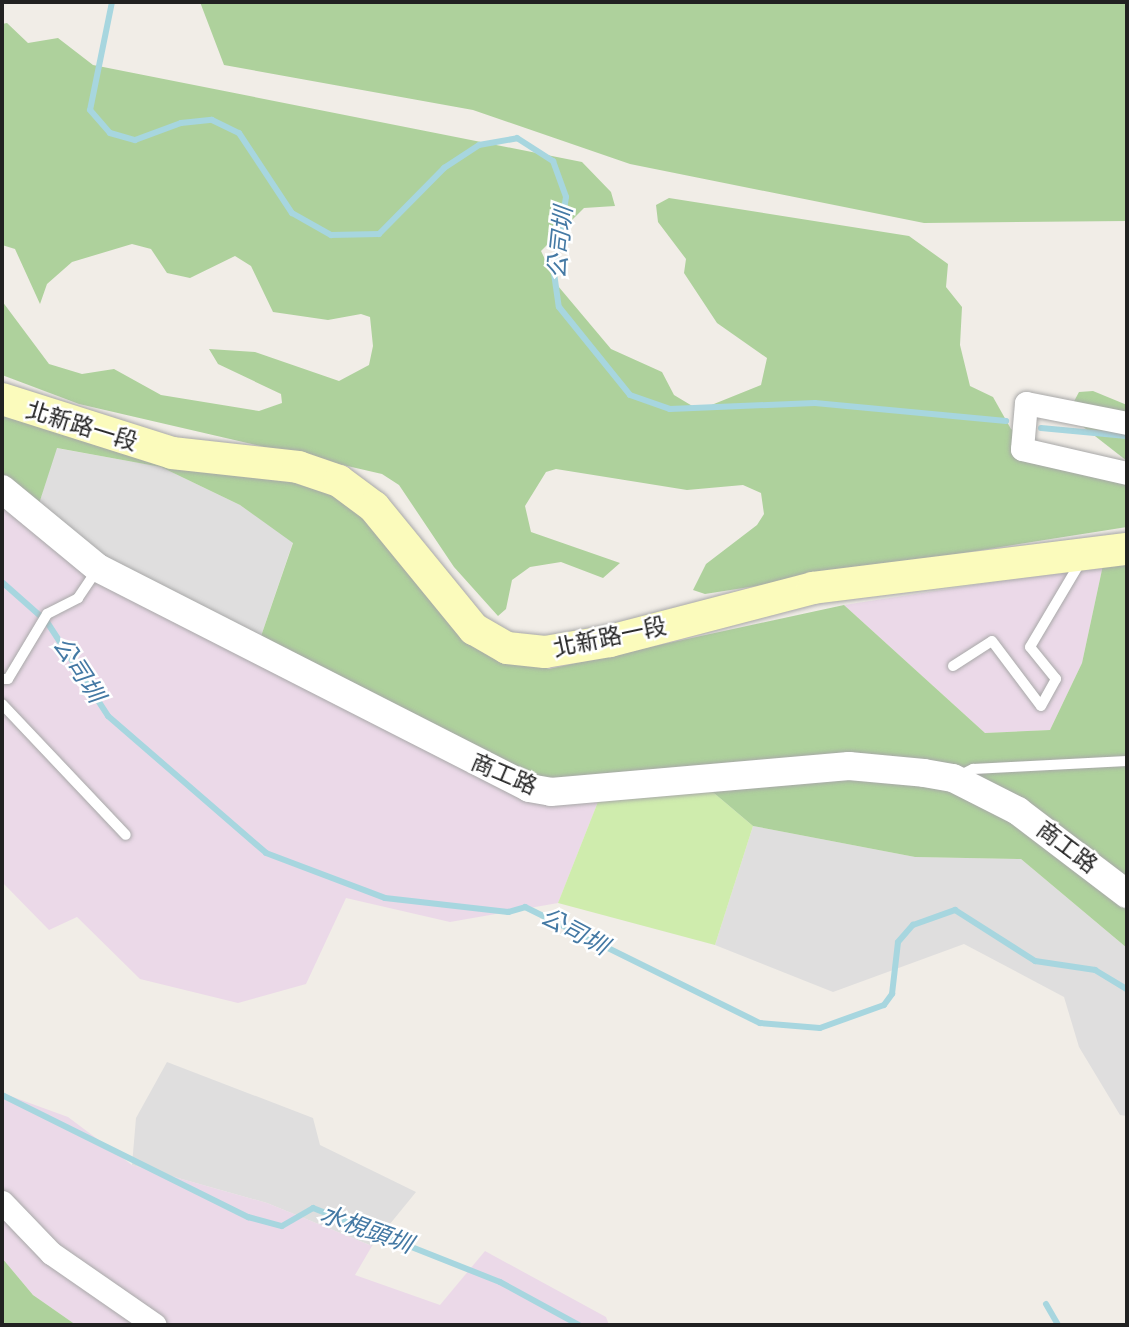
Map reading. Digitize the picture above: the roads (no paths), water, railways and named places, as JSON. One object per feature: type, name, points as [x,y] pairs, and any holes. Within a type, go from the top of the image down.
[{"type":"main road","name":"北新路一段","points":[[2,399],[172,453],[298,467],[339,481],[374,507],[474,629],[507,648],[545,652],[610,641],[813,588],[1127,550]]},
{"type":"street","points":[[1127,423],[1026,403],[1022,450],[1127,473]]},
{"type":"street","name":"商工路","points":[[2,489],[98,568],[529,788],[551,792],[849,766],[953,778],[1018,811],[1127,894]]},
{"type":"street","points":[[2,1202],[51,1253],[155,1325]]},
{"type":"lane","points":[[953,666],[992,641],[1041,706],[1056,679],[1030,647],[1085,555]]},
{"type":"lane","points":[[2,678],[8,679],[47,614],[78,598],[98,568]]},
{"type":"lane","points":[[2,704],[126,835]]},
{"type":"lane","points":[[953,778],[972,769],[1127,761]]},
{"type":"waterway","name":"公司圳","points":[[112,2],[90,110],[110,133],[135,140],[181,123],[212,120],[239,133],[292,213],[331,235],[379,234],[444,168],[479,145],[517,138],[553,161],[566,197],[554,273],[559,307],[630,395],[670,409],[815,403],[1006,421]]},
{"type":"waterway","name":"公司圳","points":[[1041,428],[1127,436]]},
{"type":"waterway","name":"公司圳","points":[[2,582],[47,622],[108,716],[266,853],[385,898],[508,912],[525,907],[760,1023],[820,1028],[884,1005],[892,994],[898,942],[913,925],[955,910],[1035,961],[1095,970],[1127,989]]},
{"type":"waterway","name":"水梘頭圳","points":[[2,1095],[248,1217],[282,1226],[313,1208],[500,1282],[579,1325]]},
{"type":"waterway","points":[[1046,1304],[1058,1325]]}]
